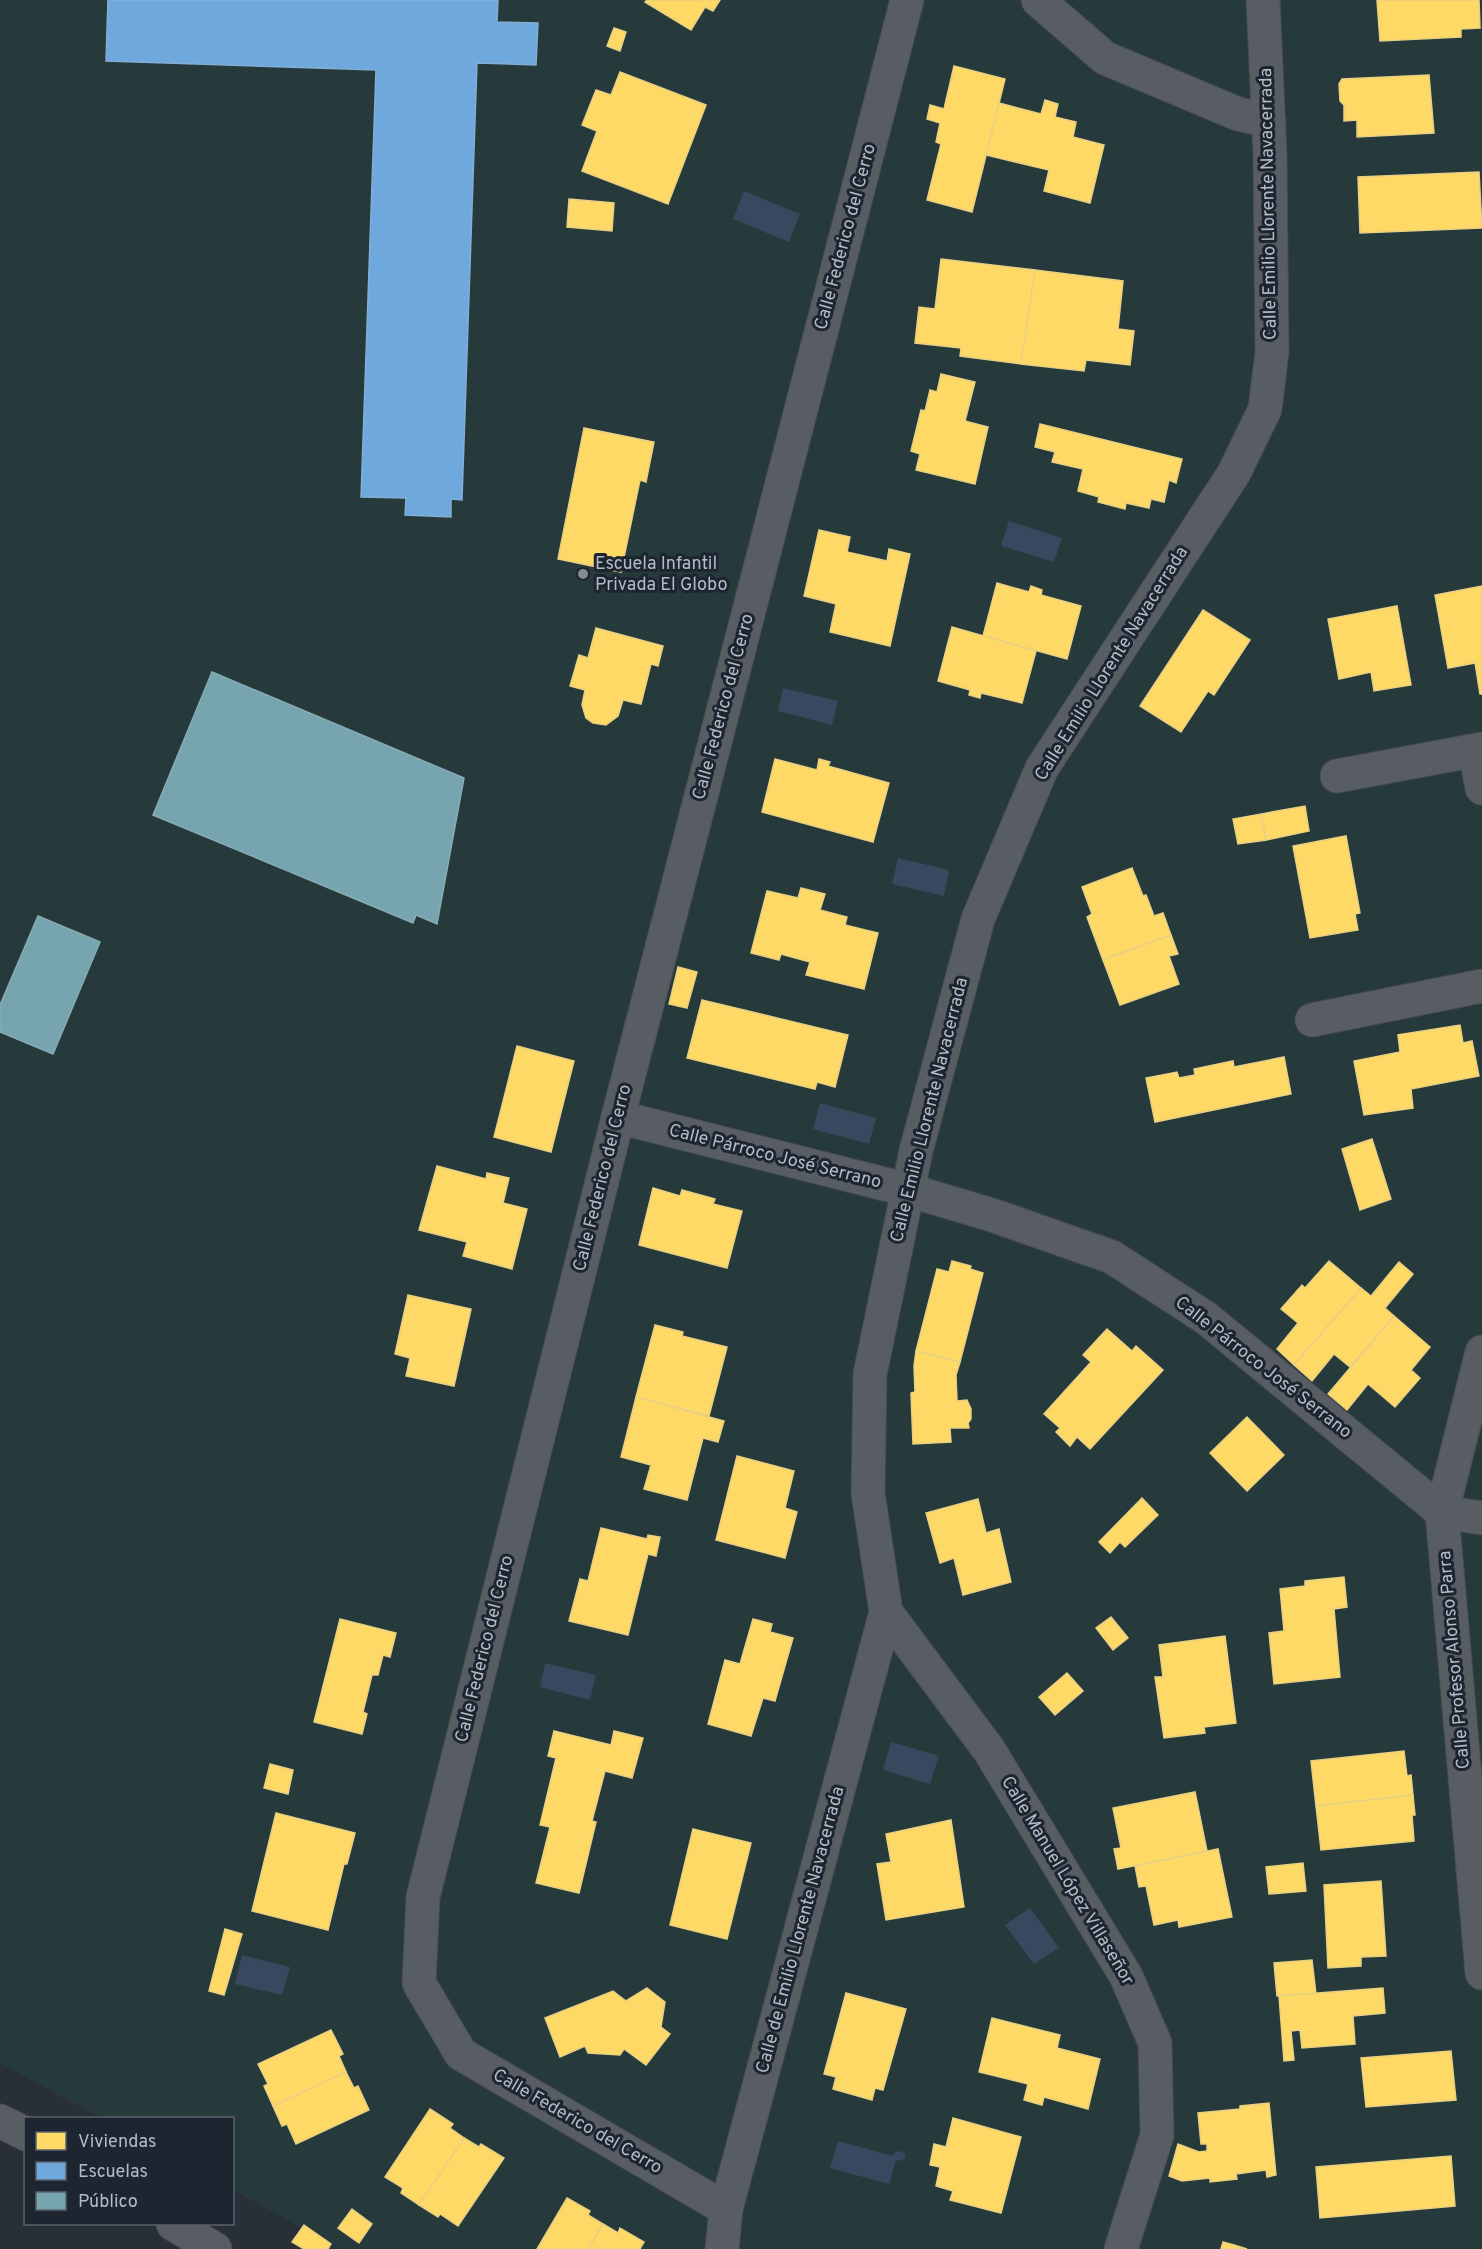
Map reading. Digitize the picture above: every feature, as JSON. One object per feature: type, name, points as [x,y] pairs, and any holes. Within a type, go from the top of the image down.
[{"type":"street","name":"Calle Federico del Cerro","points":[[726,2209],[460,2054],[419,1983],[423,1897],[618,1117],[907,0]]},
{"type":"street","points":[[1038,0],[1105,58],[1238,114],[1269,121]]},
{"type":"street","name":"Calle Emilio Llorente Navacerrada","points":[[886,1612],[868,1493],[870,1374],[916,1151],[978,919],[1042,768],[1234,473],[1265,409],[1272,352],[1269,121],[1263,0]]},
{"type":"street","points":[[1337,776],[1478,750],[1482,788]]},
{"type":"street","points":[[1312,1020],[1482,986]]},
{"type":"street","name":"Calle Párroco José Serrano","points":[[618,1117],[908,1190],[992,1215],[1112,1257],[1206,1318],[1442,1512]]},
{"type":"street","name":"Calle Profesor Alonso Parra","points":[[1482,1352],[1442,1512],[1482,1973]]},
{"type":"street","points":[[1442,1512],[1482,1518]]},
{"type":"street","name":"Calle de Emilio Llorente Navacerrada","points":[[722,2249],[726,2209],[886,1612]]},
{"type":"street","name":"Calle Manuel López Villaseñor","points":[[886,1612],[989,1750],[1126,1976],[1155,2043],[1156,2135],[1121,2249]]},
{"type":"street","points":[[0,2121],[24,2133]]},
{"type":"street","points":[[176,2225],[215,2249]]},
{"type":"shaded area","points":[[0,0],[1482,0],[1482,2249],[340,2249],[234,2191],[234,2117],[99,2117],[0,2063]]},
{"type":"water","points":[[744,191],[800,214],[789,242],[733,219]]},
{"type":"water","points":[[1009,521],[1062,538],[1054,562],[1001,546]]},
{"type":"water","points":[[783,688],[838,701],[832,725],[778,711]]},
{"type":"water","points":[[898,858],[949,870],[944,896],[892,884]]},
{"type":"water","points":[[820,1103],[876,1118],[869,1144],[813,1129]]},
{"type":"water","points":[[545,1663],[596,1675],[590,1700],[540,1687]]},
{"type":"water","points":[[891,1742],[939,1756],[930,1784],[883,1770]]},
{"type":"water","points":[[1030,1908],[1059,1948],[1034,1964],[1005,1925]]},
{"type":"water","points":[[242,1955],[290,1967],[282,1995],[235,1984]]},
{"type":"water","points":[[838,2141],[893,2156],[900,2151],[905,2153],[905,2158],[900,2161],[896,2160],[889,2184],[830,2168]]},
{"type":"building: Viviendas","points":[[647,0],[720,0],[713,11],[705,7],[691,30],[645,2]]},
{"type":"building: Viviendas","points":[[1377,0],[1479,0],[1480,28],[1461,29],[1461,37],[1380,41]]},
{"type":"building: Viviendas","points":[[614,28],[626,32],[620,51],[607,46]]},
{"type":"building: Viviendas","points":[[954,66],[1005,79],[972,212],[927,200],[941,144],[936,142],[940,123],[927,119],[930,105],[944,109]]},
{"type":"building: Viviendas","points":[[620,72],[706,105],[668,204],[582,171],[597,131],[582,125],[596,90],[611,95]]},
{"type":"building: Viviendas","points":[[1429,75],[1434,133],[1357,137],[1357,120],[1344,121],[1344,105],[1340,101],[1339,84],[1342,79]]},
{"type":"building: Viviendas","points":[[1045,100],[1058,104],[1055,117],[1076,122],[1073,137],[1104,145],[1090,203],[1044,191],[1049,170],[986,155],[999,103],[1041,114]]},
{"type":"building: Viviendas","points":[[1479,172],[1482,228],[1360,233],[1358,177]]},
{"type":"building: Viviendas","points":[[569,199],[614,203],[612,231],[567,227]]},
{"type":"building: Viviendas","points":[[941,259],[1035,270],[1021,364],[960,356],[961,348],[915,343],[919,307],[935,309]]},
{"type":"building: Viviendas","points":[[1035,270],[1123,281],[1118,329],[1134,331],[1130,365],[1086,360],[1084,371],[1021,364]]},
{"type":"building: Viviendas","points":[[941,374],[975,382],[965,421],[988,427],[975,484],[916,470],[920,454],[911,451],[921,410],[925,411],[930,390],[937,392]]},
{"type":"building: Viviendas","points":[[1040,424],[1182,459],[1176,483],[1169,480],[1164,502],[1151,499],[1149,508],[1126,503],[1125,509],[1098,502],[1099,497],[1078,491],[1083,469],[1052,462],[1055,452],[1035,447]]},
{"type":"building: Viviendas","points":[[584,428],[654,442],[646,482],[640,480],[621,572],[558,559]]},
{"type":"building: Viviendas","points":[[819,530],[850,537],[847,552],[887,561],[889,549],[910,554],[890,646],[830,632],[836,604],[804,596]]},
{"type":"building: Viviendas","points":[[997,583],[1029,592],[1031,586],[1042,590],[1041,595],[1081,606],[1067,659],[983,636]]},
{"type":"building: Viviendas","points":[[1482,586],[1482,694],[1480,694],[1475,663],[1448,668],[1435,595]]},
{"type":"building: Viviendas","points":[[1397,606],[1411,685],[1374,691],[1371,672],[1339,679],[1328,619]]},
{"type":"building: Viviendas","points":[[1203,610],[1250,640],[1214,695],[1208,691],[1181,732],[1140,706]]},
{"type":"building: Viviendas","points":[[952,627],[1036,651],[1022,703],[981,693],[980,698],[969,695],[970,690],[938,681]]},
{"type":"building: Viviendas","points":[[596,628],[663,646],[658,666],[651,664],[641,704],[623,700],[618,716],[606,725],[593,723],[586,718],[582,705],[585,690],[570,686],[579,655],[588,658]]},
{"type":"building: Viviendas","points":[[775,759],[817,770],[819,759],[830,762],[828,766],[889,783],[873,842],[762,812]]},
{"type":"building: Viviendas","points":[[1305,806],[1309,831],[1266,840],[1261,814]]},
{"type":"building: Viviendas","points":[[1261,814],[1266,840],[1238,844],[1233,819]]},
{"type":"building: Viviendas","points":[[1346,836],[1360,913],[1355,914],[1358,930],[1310,938],[1293,846]]},
{"type":"building: Viviendas","points":[[1132,868],[1154,916],[1163,913],[1171,935],[1103,960],[1087,917],[1092,914],[1082,887]]},
{"type":"building: Viviendas","points":[[801,888],[825,894],[820,910],[847,917],[845,925],[878,933],[864,989],[806,975],[810,962],[781,954],[779,960],[751,953],[767,891],[798,898]]},
{"type":"building: Viviendas","points":[[1171,935],[1178,954],[1169,956],[1179,984],[1120,1005],[1103,960]]},
{"type":"building: Viviendas","points":[[678,967],[697,972],[687,1008],[669,1004]]},
{"type":"building: Viviendas","points":[[702,1000],[848,1035],[835,1087],[817,1082],[815,1089],[687,1058]]},
{"type":"building: Viviendas","points":[[1460,1025],[1463,1043],[1472,1041],[1479,1076],[1411,1089],[1413,1108],[1364,1115],[1354,1061],[1400,1052],[1398,1035]]},
{"type":"building: Viviendas","points":[[517,1046],[574,1061],[551,1152],[494,1137]]},
{"type":"building: Viviendas","points":[[1284,1057],[1291,1094],[1155,1122],[1146,1078],[1177,1072],[1179,1078],[1195,1075],[1194,1069],[1233,1061],[1234,1067]]},
{"type":"building: Viviendas","points":[[1372,1139],[1391,1199],[1360,1210],[1342,1149]]},
{"type":"building: Viviendas","points":[[437,1166],[486,1179],[487,1173],[509,1178],[503,1203],[527,1209],[512,1269],[463,1256],[467,1242],[419,1230]]},
{"type":"building: Viviendas","points":[[653,1188],[680,1196],[682,1190],[715,1199],[713,1204],[742,1211],[727,1268],[639,1245]]},
{"type":"building: Viviendas","points":[[952,1261],[971,1266],[970,1269],[983,1273],[960,1362],[916,1351],[937,1269],[949,1272]]},
{"type":"building: Viviendas","points":[[1329,1261],[1361,1288],[1294,1365],[1277,1349],[1298,1323],[1281,1309],[1302,1285],[1305,1288]]},
{"type":"building: Viviendas","points":[[1399,1262],[1413,1274],[1385,1308],[1394,1316],[1350,1367],[1334,1354],[1312,1381],[1294,1365],[1361,1288],[1371,1296]]},
{"type":"building: Viviendas","points":[[408,1295],[471,1309],[454,1386],[406,1376],[410,1358],[395,1354]]},
{"type":"building: Viviendas","points":[[1394,1316],[1430,1347],[1411,1370],[1420,1378],[1395,1407],[1368,1384],[1347,1410],[1328,1394]]},
{"type":"building: Viviendas","points":[[655,1325],[683,1332],[682,1336],[727,1347],[709,1416],[636,1397]]},
{"type":"building: Viviendas","points":[[1107,1329],[1132,1351],[1136,1346],[1163,1370],[1090,1449],[1077,1437],[1070,1446],[1056,1432],[1060,1428],[1044,1414],[1091,1362],[1083,1355]]},
{"type":"building: Viviendas","points":[[916,1351],[960,1362],[956,1375],[957,1401],[967,1400],[971,1409],[971,1419],[968,1423],[969,1428],[950,1428],[951,1442],[913,1444],[911,1393],[915,1392]]},
{"type":"building: Viviendas","points":[[636,1397],[724,1421],[718,1442],[703,1438],[687,1500],[644,1489],[651,1465],[621,1457]]},
{"type":"building: Viviendas","points":[[1247,1417],[1284,1455],[1247,1491],[1210,1453]]},
{"type":"building: Viviendas","points":[[737,1456],[794,1471],[785,1508],[797,1512],[785,1558],[716,1540]]},
{"type":"building: Viviendas","points":[[1142,1498],[1158,1515],[1125,1547],[1120,1542],[1110,1553],[1099,1542]]},
{"type":"building: Viviendas","points":[[978,1499],[986,1533],[999,1529],[1011,1582],[963,1595],[954,1558],[940,1563],[926,1513]]},
{"type":"building: Viviendas","points":[[601,1528],[647,1539],[648,1535],[660,1537],[656,1556],[648,1554],[628,1635],[569,1621],[580,1579],[588,1581]]},
{"type":"building: Viviendas","points":[[1344,1577],[1347,1607],[1334,1609],[1340,1677],[1274,1684],[1269,1633],[1284,1631],[1280,1589],[1305,1586],[1305,1581]]},
{"type":"building: Viviendas","points":[[1111,1617],[1128,1638],[1113,1650],[1096,1628]]},
{"type":"building: Viviendas","points":[[340,1619],[396,1633],[390,1657],[383,1655],[378,1675],[372,1675],[363,1712],[367,1714],[362,1734],[314,1722]]},
{"type":"building: Viviendas","points":[[753,1619],[772,1624],[770,1632],[793,1638],[775,1701],[763,1698],[751,1736],[708,1724],[725,1660],[740,1664]]},
{"type":"building: Viviendas","points":[[1225,1636],[1236,1723],[1204,1727],[1205,1733],[1164,1738],[1155,1677],[1163,1677],[1159,1645]]},
{"type":"building: Viviendas","points":[[1067,1673],[1083,1691],[1055,1715],[1039,1697]]},
{"type":"building: Viviendas","points":[[554,1731],[611,1745],[614,1731],[643,1738],[632,1778],[605,1771],[592,1821],[596,1822],[579,1893],[536,1883],[550,1827],[540,1825],[556,1758],[548,1756]]},
{"type":"building: Viviendas","points":[[1404,1751],[1407,1776],[1411,1775],[1413,1795],[1316,1806],[1311,1761]]},
{"type":"building: Viviendas","points":[[270,1764],[293,1770],[288,1794],[264,1788]]},
{"type":"building: Viviendas","points":[[1195,1792],[1207,1851],[1118,1869],[1114,1849],[1121,1848],[1113,1808]]},
{"type":"building: Viviendas","points":[[1413,1795],[1414,1841],[1321,1850],[1316,1806]]},
{"type":"building: Viviendas","points":[[276,1813],[355,1833],[347,1864],[344,1864],[328,1930],[252,1911]]},
{"type":"building: Viviendas","points":[[951,1820],[964,1907],[886,1920],[877,1864],[891,1862],[886,1834]]},
{"type":"building: Viviendas","points":[[693,1829],[751,1843],[727,1939],[670,1925]]},
{"type":"building: Viviendas","points":[[1218,1849],[1232,1917],[1179,1927],[1178,1920],[1154,1925],[1146,1886],[1139,1887],[1135,1866]]},
{"type":"building: Viviendas","points":[[1303,1863],[1306,1891],[1269,1894],[1266,1867]]},
{"type":"building: Viviendas","points":[[1381,1881],[1386,1956],[1361,1957],[1361,1966],[1328,1968],[1324,1885]]},
{"type":"building: Viviendas","points":[[225,1929],[242,1934],[224,1995],[209,1991]]},
{"type":"building: Viviendas","points":[[1312,1960],[1316,1994],[1277,1996],[1274,1963]]},
{"type":"building: Viviendas","points":[[647,1988],[665,2002],[661,2027],[670,2034],[646,2065],[624,2049],[620,2055],[588,2053],[585,2046],[560,2057],[545,2018],[613,1991],[626,2001]]},
{"type":"building: Viviendas","points":[[1383,1988],[1385,2013],[1353,2016],[1355,2044],[1302,2048],[1300,2030],[1291,2031],[1294,2060],[1284,2061],[1279,1996]]},
{"type":"building: Viviendas","points":[[846,1993],[906,2009],[883,2090],[875,2088],[872,2100],[833,2089],[836,2077],[824,2074]]},
{"type":"building: Viviendas","points":[[992,2018],[1060,2035],[1057,2048],[1100,2059],[1088,2109],[1044,2097],[1042,2105],[1024,2100],[1028,2084],[979,2072]]},
{"type":"building: Viviendas","points":[[331,2030],[343,2054],[339,2056],[346,2072],[273,2106],[264,2086],[268,2084],[258,2064]]},
{"type":"building: Viviendas","points":[[1451,2051],[1456,2100],[1366,2107],[1361,2058]]},
{"type":"building: Viviendas","points":[[346,2072],[354,2088],[358,2086],[369,2110],[296,2144],[287,2124],[282,2126],[273,2106]]},
{"type":"building: Viviendas","points":[[1269,2103],[1276,2175],[1267,2177],[1266,2170],[1236,2174],[1237,2179],[1210,2182],[1210,2178],[1182,2181],[1169,2176],[1178,2144],[1199,2152],[1207,2151],[1207,2144],[1201,2144],[1198,2113],[1240,2109],[1240,2106]]},
{"type":"building: Viviendas","points":[[430,2109],[453,2124],[450,2128],[464,2138],[419,2205],[401,2193],[403,2188],[385,2177]]},
{"type":"building: Viviendas","points":[[953,2118],[1021,2137],[1001,2213],[950,2200],[953,2191],[936,2186],[940,2167],[930,2165],[934,2144],[946,2147]]},
{"type":"building: Viviendas","points":[[464,2138],[479,2147],[481,2144],[504,2158],[458,2226],[440,2214],[438,2217],[419,2205]]},
{"type":"building: Viviendas","points":[[1451,2156],[1455,2206],[1320,2218],[1316,2167]]},
{"type":"building: Viviendas","points":[[567,2198],[590,2211],[588,2215],[603,2224],[588,2249],[537,2249]]},
{"type":"building: Viviendas","points":[[352,2209],[372,2224],[359,2243],[338,2228]]},
{"type":"building: Viviendas","points":[[603,2224],[618,2233],[620,2228],[644,2242],[640,2249],[588,2249]]},
{"type":"building: Viviendas","points":[[304,2225],[331,2244],[328,2249],[304,2249],[292,2242]]},
{"type":"building: Viviendas","points":[[1223,2242],[1234,2245],[1247,2249],[1221,2249]]},
{"type":"building: Escuelas","points":[[108,0],[498,0],[497,22],[538,23],[536,65],[477,63],[462,500],[451,499],[451,517],[405,515],[406,498],[361,497],[376,70],[106,61]]},
{"type":"building: Público","points":[[212,672],[464,778],[437,924],[416,915],[413,923],[153,815]]},
{"type":"building: Público","points":[[38,916],[100,942],[53,1054],[0,1032],[0,1005]]},
{"type":"place","name":"Escuela Infantil Privada El Globo","points":[[583,574]]}]
